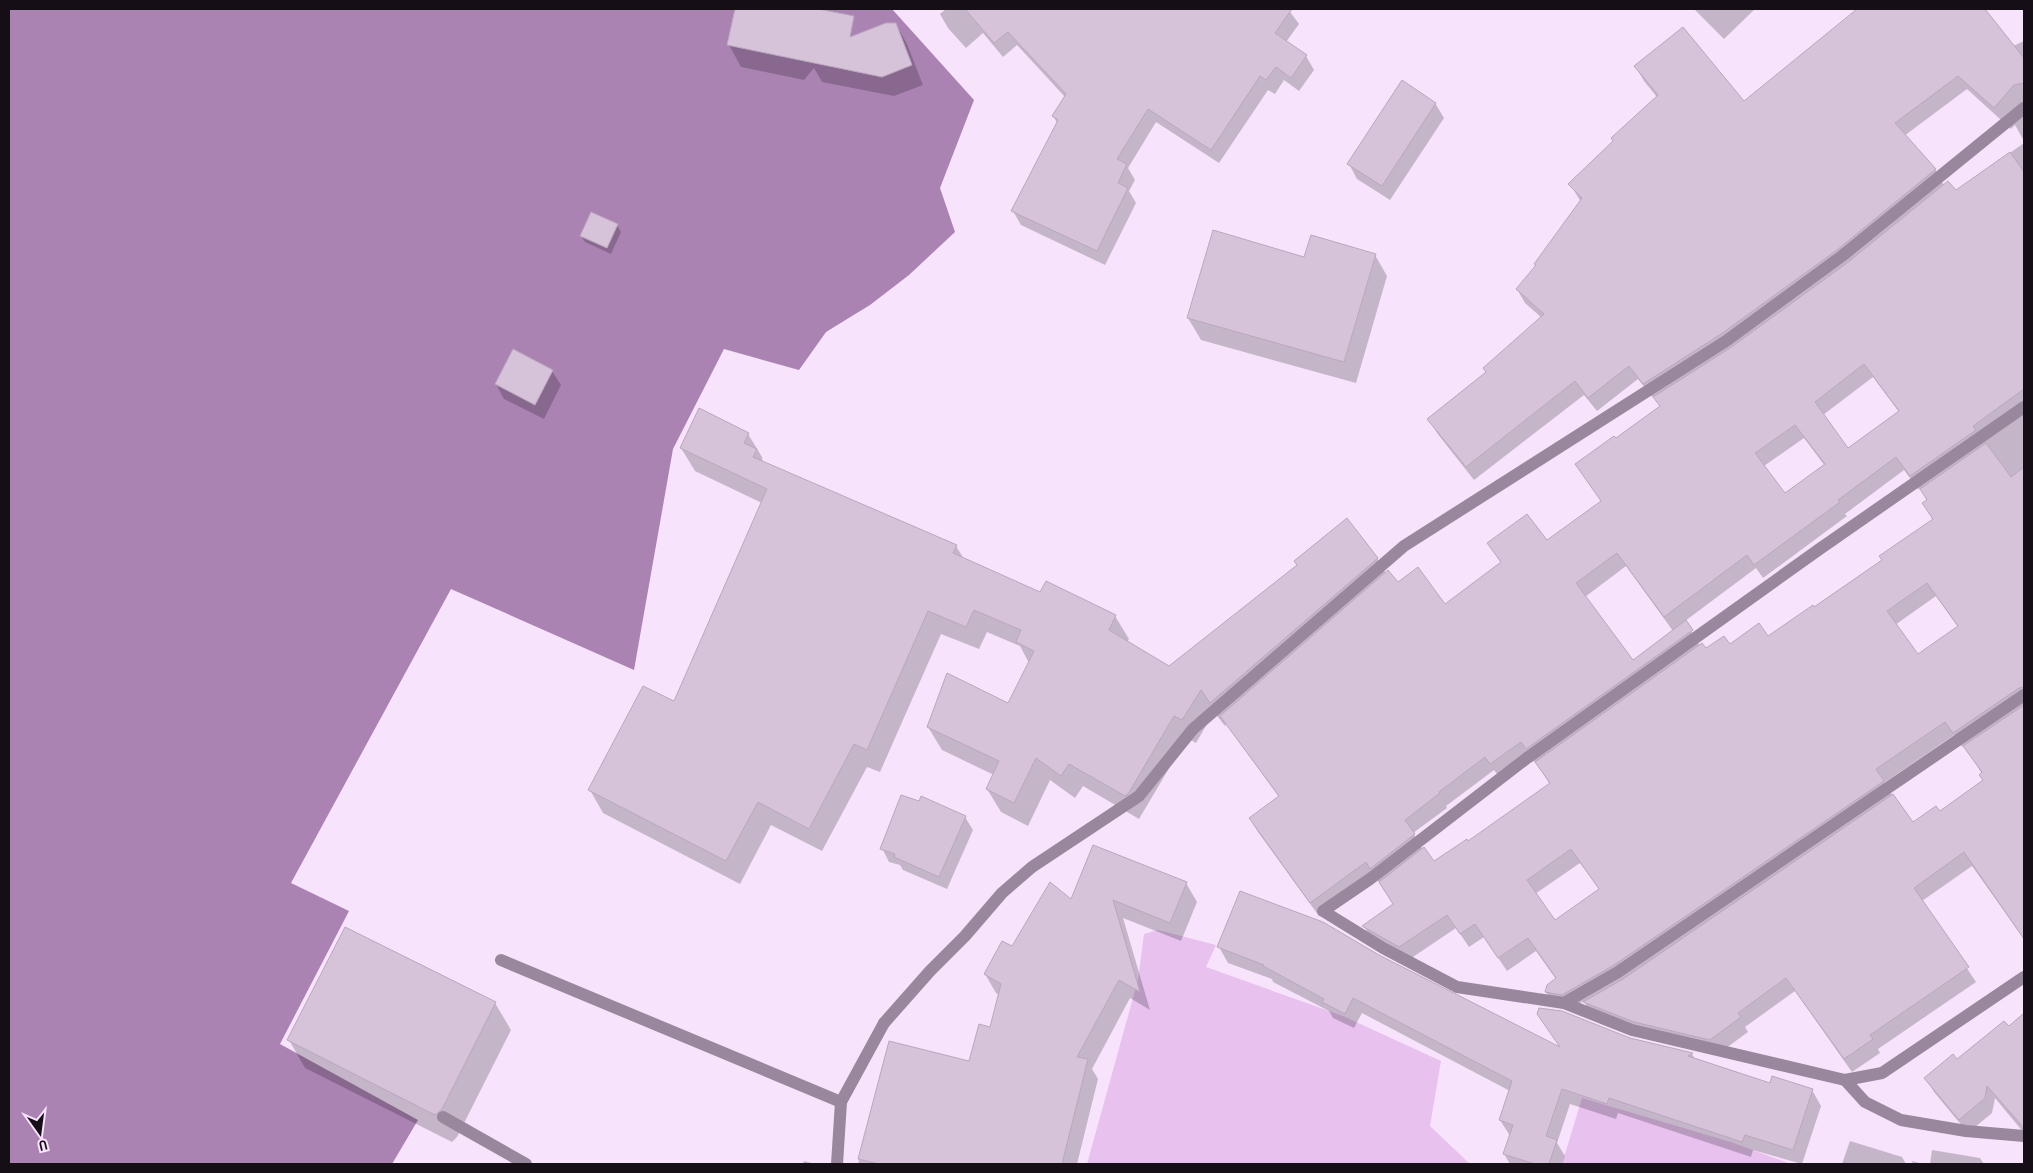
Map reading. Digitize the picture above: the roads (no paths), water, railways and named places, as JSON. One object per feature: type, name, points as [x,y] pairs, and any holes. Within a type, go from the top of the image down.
[{"type":"street","points":[[837,1164],[841,1102],[884,1023],[930,971],[965,936],[1002,893],[1032,867],[1139,796],[1193,729],[1404,546],[1726,341],[1842,256],[2024,108]]},
{"type":"street","points":[[2024,407],[1821,548],[1527,758],[1370,879],[1323,911],[1383,948],[1457,987],[1564,1004],[1632,1030],[1846,1080],[1882,1073],[2024,977]]},
{"type":"street","points":[[1564,1004],[1618,972],[2024,695]]},
{"type":"street","points":[[502,960],[841,1102]]},
{"type":"street","points":[[1846,1080],[1865,1102],[1900,1120],[1966,1131],[2024,1136]]},
{"type":"street","points":[[444,1117],[526,1164]]}]
